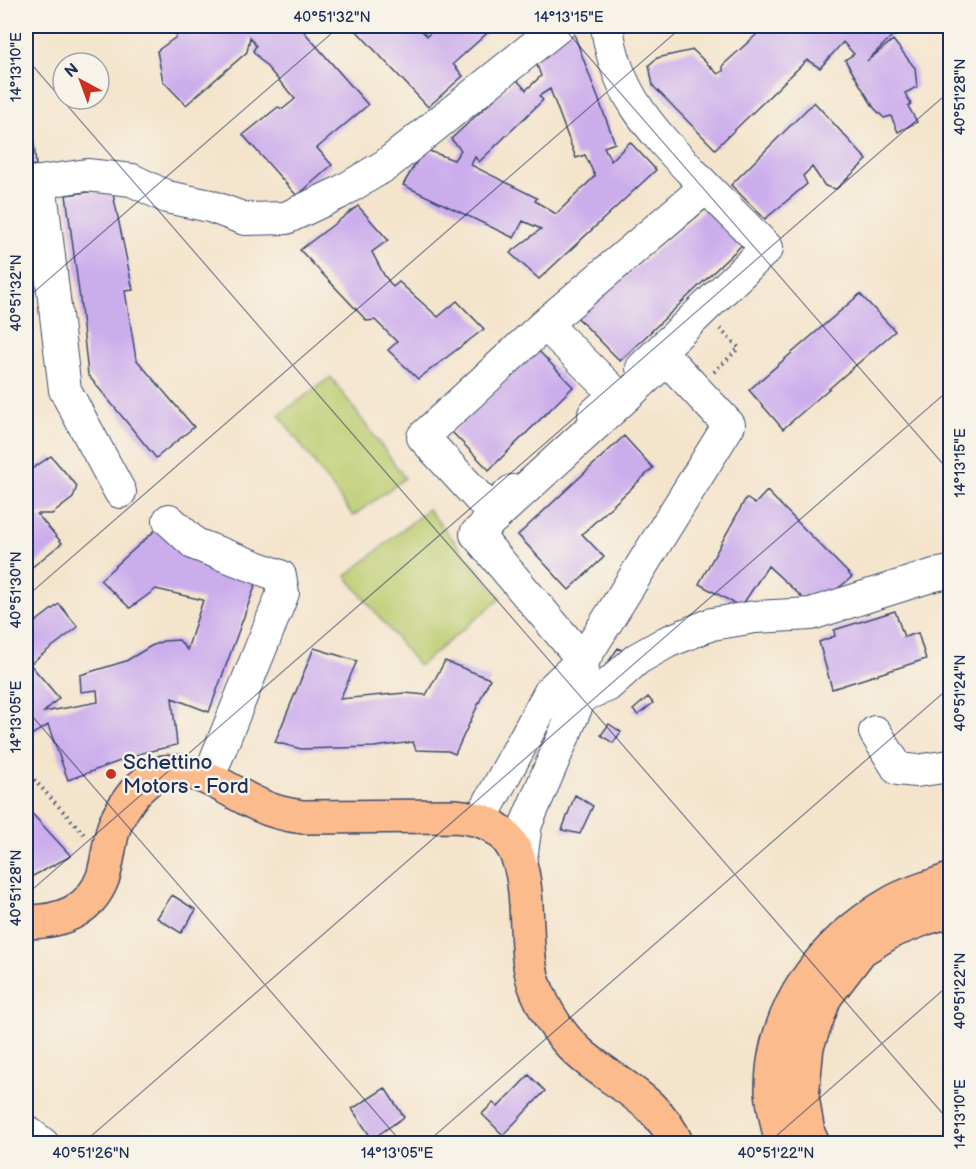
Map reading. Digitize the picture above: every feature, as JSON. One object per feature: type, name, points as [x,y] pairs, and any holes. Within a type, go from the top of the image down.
[{"type":"main road","points":[[26,922],[58,919],[78,910],[91,898],[103,877],[114,827],[124,806],[141,786],[163,772],[188,771],[258,805],[279,813],[303,817],[456,816],[480,820],[500,832],[513,847],[520,866],[525,889],[528,956],[533,983],[546,1012],[563,1037],[584,1057],[625,1086],[652,1109],[672,1131],[677,1143]]},
{"type":"main road","points":[[782,1143],[772,1090],[783,1025],[796,994],[814,967],[844,935],[892,902],[951,880]]},
{"type":"main road","points":[[813,1143],[808,1133],[801,1097],[807,1046],[825,997],[861,950],[892,931],[951,911]]},
{"type":"street","points":[[120,492],[65,390],[33,182],[87,175],[132,180],[166,197],[210,206],[246,219],[286,218],[339,193],[386,165],[559,26]]},
{"type":"street","points":[[607,26],[610,49],[626,93],[650,127],[767,248],[616,394],[491,510],[423,437],[545,324],[706,187]]},
{"type":"street","points":[[545,324],[616,394]]},
{"type":"street","points":[[480,820],[551,690],[583,660],[729,425],[667,359],[476,534],[583,660],[581,696],[526,824],[520,866]]},
{"type":"street","points":[[169,520],[195,544],[280,576],[283,594],[208,779]]},
{"type":"street","points":[[581,696],[607,686],[637,659],[657,648],[712,624],[755,617],[812,614],[934,575],[951,572]]},
{"type":"street","points":[[875,732],[898,769],[916,771],[951,766]]},
{"type":"street","points":[[26,1131],[43,1143]]},
{"type":"path","points":[[696,389],[739,348],[702,311]]},
{"type":"path","points":[[26,771],[106,859]]},
{"type":"green space","points":[[331,377],[405,478],[353,516],[279,415]]},
{"type":"green space","points":[[428,509],[501,598],[419,666],[346,576]]},
{"type":"building","points":[[181,26],[299,26],[368,105],[317,148],[332,165],[297,196],[243,135],[278,107],[283,109],[295,99],[253,51],[256,46],[250,37],[247,52],[186,105],[163,81],[157,51],[176,37],[178,28]]},
{"type":"building","points":[[352,26],[417,26],[427,36],[438,26],[495,26],[453,64],[463,76],[428,107]]},
{"type":"building","points":[[766,26],[789,29],[792,26],[897,26],[899,29],[867,61],[893,40],[915,68],[917,87],[905,93],[911,104],[908,106],[917,122],[898,132],[891,116],[884,118],[874,108],[845,60],[854,54],[843,42],[820,68],[807,60],[715,149],[653,86],[649,65],[657,58],[693,50],[718,74],[723,71],[723,65]]},
{"type":"building","points":[[902,26],[928,26],[928,27],[903,29]]},
{"type":"building","points":[[572,29],[615,143],[604,147],[611,161],[630,142],[656,170],[539,279],[510,253],[541,229],[523,221],[514,238],[403,185],[424,149],[454,160],[461,150],[451,139],[516,79],[526,90],[541,76],[533,54]],"holes":[[[550,89],[576,158],[585,155],[595,176],[556,214],[535,201],[537,198],[471,165],[475,157],[479,162],[543,100],[539,96]]]},
{"type":"building","points":[[26,70],[36,165],[26,166]]},
{"type":"building","points":[[814,102],[867,160],[836,189],[825,186],[812,167],[803,176],[807,184],[765,219],[731,185]]},
{"type":"building","points":[[112,189],[133,290],[125,291],[136,359],[194,427],[156,458],[88,375],[66,195]]},
{"type":"building","points":[[358,206],[388,240],[372,252],[393,287],[399,282],[438,317],[457,301],[484,329],[418,379],[388,350],[397,342],[375,320],[367,321],[300,250]]},
{"type":"building","points":[[708,207],[744,243],[620,361],[577,317]]},
{"type":"building","points":[[860,294],[895,331],[783,429],[749,390]]},
{"type":"building","points":[[26,349],[32,356],[26,368]]},
{"type":"building","points":[[537,349],[573,387],[489,470],[452,432]]},
{"type":"building","points":[[624,436],[653,468],[582,534],[604,557],[569,590],[518,535]]},
{"type":"building","points":[[51,456],[77,486],[73,498],[52,514],[37,514],[62,543],[26,572],[26,473]]},
{"type":"building","points":[[767,491],[852,577],[814,608],[768,566],[741,607],[699,584],[746,498],[755,504]]},
{"type":"building","points":[[160,526],[258,578],[209,712],[172,698],[177,745],[142,753],[68,780],[48,725],[26,738],[26,629],[59,604],[78,627],[30,664],[59,698],[44,712],[98,702],[97,690],[81,692],[80,675],[126,661],[163,641],[179,640],[187,650],[203,600],[156,589],[130,608],[100,580]]},
{"type":"building","points":[[895,611],[904,637],[918,633],[926,659],[832,689],[819,642],[835,636],[834,630]]},
{"type":"building","points":[[314,648],[357,661],[340,699],[405,693],[426,695],[445,661],[490,679],[455,754],[448,751],[416,750],[413,742],[374,747],[301,749],[275,742]]},
{"type":"building","points":[[618,648],[628,654],[619,667],[609,661]]},
{"type":"building","points":[[648,697],[653,703],[638,715],[633,710]]},
{"type":"building","points":[[609,724],[621,732],[613,743],[601,735]]},
{"type":"building","points":[[575,795],[593,806],[580,834],[562,830]]},
{"type":"building","points":[[26,807],[71,856],[29,878],[26,873]]},
{"type":"building","points":[[172,895],[196,910],[181,933],[157,918]]},
{"type":"building","points":[[529,1075],[545,1091],[503,1135],[482,1114],[493,1103],[498,1107]]},
{"type":"building","points":[[385,1088],[404,1117],[372,1139],[352,1109]]},
{"type":"place","name":"Schettino Motors - Ford","points":[[111,774]]}]
